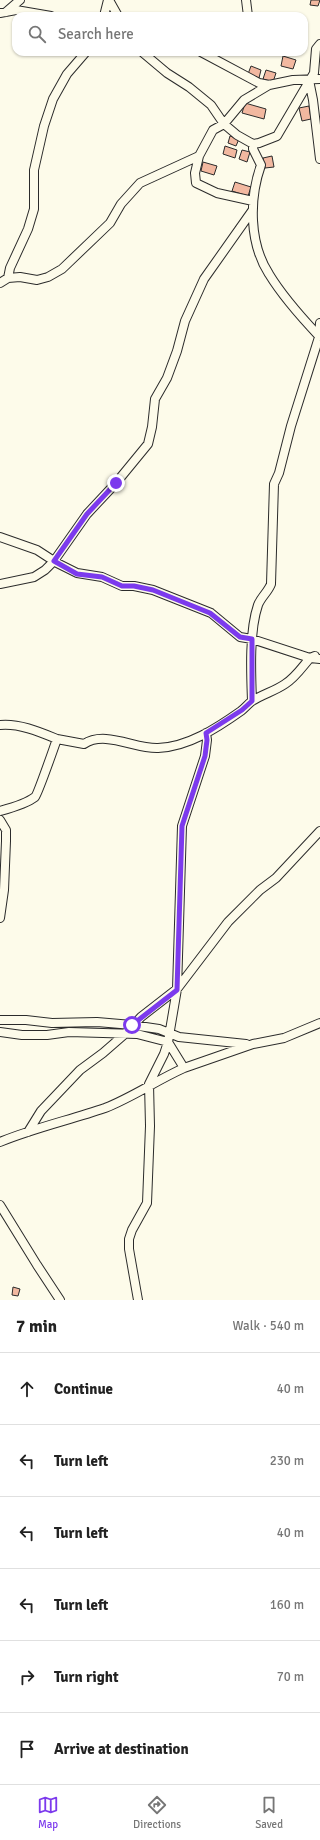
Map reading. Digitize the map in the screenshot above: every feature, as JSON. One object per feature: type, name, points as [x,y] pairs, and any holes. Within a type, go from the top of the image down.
[{"type":"street","points":[[4,0],[12,5]]},
{"type":"street","points":[[2,13],[20,0]]},
{"type":"street","points":[[105,12],[109,0]]},
{"type":"street","points":[[109,0],[116,12]]},
{"type":"street","points":[[246,0],[248,12]]},
{"type":"street","points":[[2,13],[16,10],[28,12]]},
{"type":"street","points":[[147,56],[167,73],[189,87],[211,105],[224,124],[253,144],[277,136],[314,73],[316,49],[320,44]]},
{"type":"street","points":[[8,278],[10,268],[28,229],[34,209],[34,170],[44,126],[53,99],[66,74],[82,56]]},
{"type":"street","points":[[208,56],[259,83],[269,85]]},
{"type":"street","points":[[253,201],[217,192],[196,183],[195,173],[199,156],[213,130],[224,124],[244,100],[269,85],[293,80],[320,79]]},
{"type":"street","points":[[309,80],[320,159]]},
{"type":"street","points":[[253,144],[253,149],[261,165],[254,185],[252,211],[260,257],[268,274],[300,315],[320,335]]},
{"type":"street","points":[[0,283],[8,278],[20,277],[37,280],[48,277],[62,269],[110,223],[121,204],[140,183],[199,156]]},
{"type":"street","points":[[0,584],[34,577],[45,570],[54,561],[87,514],[116,483],[148,444],[152,427],[155,399],[167,378],[177,351],[185,321],[201,286],[234,234],[252,211]]},
{"type":"street","points":[[252,701],[252,639],[258,607],[269,590],[271,584],[274,484],[291,426],[311,367],[320,335],[320,323]]},
{"type":"street","points":[[0,537],[37,550],[77,574],[102,577],[122,586],[134,586],[153,590],[210,613],[240,637],[252,639],[310,658],[320,659]]},
{"type":"street","points":[[0,725],[26,728],[57,739],[84,744],[90,740],[100,739],[126,743],[143,748],[175,746],[206,733],[242,710],[252,701],[286,684],[310,658],[320,654]]},
{"type":"street","points":[[138,1300],[129,1249],[132,1230],[147,1203],[150,1126],[149,1084],[164,1054],[168,1042],[177,990],[182,826],[205,756],[207,740],[206,733]]},
{"type":"street","points":[[0,811],[24,803],[35,797],[38,793],[45,768],[57,739]]},
{"type":"street","points":[[0,820],[6,830],[4,890],[0,918]]},
{"type":"street","points":[[28,1132],[41,1111],[80,1070],[103,1053],[126,1033],[132,1025],[177,990],[228,922],[260,890],[276,878],[320,831]]},
{"type":"street","points":[[0,1020],[26,1020],[60,1023],[97,1022],[132,1025],[159,1029],[179,1037],[232,1044],[253,1044]]},
{"type":"street","points":[[0,1142],[106,1107],[132,1096],[149,1084],[184,1068],[253,1044],[284,1038],[320,1023]]},
{"type":"street","points":[[0,1032],[40,1035],[69,1032],[137,1034],[168,1042],[184,1068]]},
{"type":"street","points":[[0,1206],[36,1265],[52,1286],[60,1300]]},
{"type":"building","points":[[311,0],[320,0],[318,6],[310,5]]},
{"type":"building","points":[[283,56],[296,60],[293,69],[281,66]]},
{"type":"building","points":[[251,66],[261,70],[259,78],[248,74]]},
{"type":"building","points":[[266,70],[276,73],[273,82],[263,79]]},
{"type":"building","points":[[245,103],[266,109],[264,119],[242,113]]},
{"type":"building","points":[[309,106],[311,119],[302,121],[299,108]]},
{"type":"building","points":[[230,136],[239,139],[236,146],[228,143]]},
{"type":"building","points":[[225,146],[237,150],[235,158],[223,154]]},
{"type":"building","points":[[242,150],[250,152],[247,162],[239,159]]},
{"type":"building","points":[[272,156],[274,167],[265,168],[263,158]]},
{"type":"building","points":[[203,162],[217,166],[214,175],[201,171]]},
{"type":"building","points":[[235,182],[251,187],[248,196],[232,191]]},
{"type":"building","points":[[13,1287],[20,1289],[18,1296],[12,1295]]},
{"type":"route","points":[[116,483],[87,514],[54,561],[77,574],[102,577],[122,586],[134,586],[153,590],[210,613],[240,637],[252,639],[252,701],[242,710],[206,733],[207,740],[205,756],[182,826],[177,990],[132,1025]]}]
